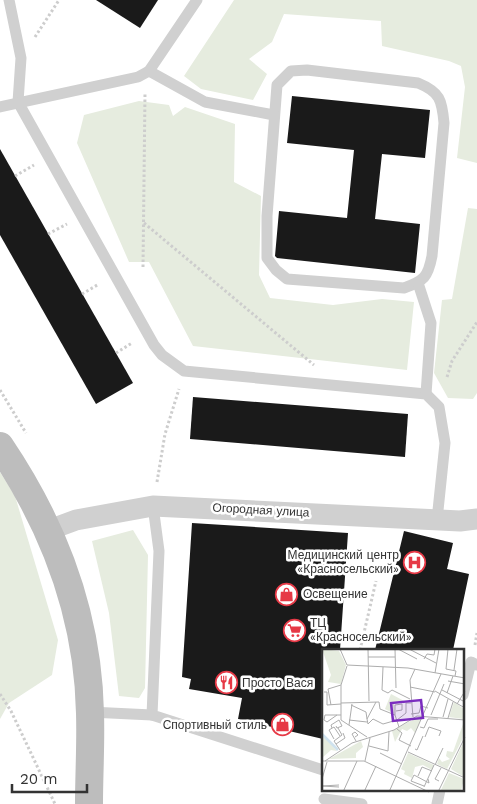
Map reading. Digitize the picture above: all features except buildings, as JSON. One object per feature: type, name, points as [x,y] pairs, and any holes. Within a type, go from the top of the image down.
[{"type":"main road","points":[[0,446],[25,484],[49,530],[66,574],[76,609],[84,649],[90,712],[89,804]]},
{"type":"street","name":"Огородная улица","points":[[49,530],[76,520],[153,506],[471,523]]},
{"type":"lane","points":[[9,0],[20,58],[18,102],[154,345],[162,355],[184,372],[426,394],[439,407],[445,443],[437,520]]},
{"type":"lane","points":[[0,107],[138,77],[149,71],[197,0]]},
{"type":"lane","points":[[307,70],[418,83],[433,89],[442,104],[444,123],[429,273],[418,283],[404,288],[287,279],[276,270],[267,258],[267,216],[274,115],[278,85],[291,71],[307,70]]},
{"type":"lane","points":[[149,71],[205,102],[274,115]]},
{"type":"lane","points":[[418,283],[431,323],[426,394]]},
{"type":"lane","points":[[152,715],[159,551],[153,506]]},
{"type":"lane","points":[[464,692],[474,663]]},
{"type":"lane","points":[[90,712],[152,715],[322,770]]},
{"type":"lane","points":[[325,798],[362,804]]},
{"type":"path","points":[[20,58],[59,0]]},
{"type":"path","points":[[138,77],[145,88],[143,267]]},
{"type":"path","points":[[144,223],[340,386]]},
{"type":"path","points":[[439,407],[452,361],[477,322]]},
{"type":"path","points":[[153,506],[165,434],[184,372]]},
{"type":"path","points":[[360,649],[376,581]]},
{"type":"path","points":[[0,694],[11,711],[55,804]]},
{"type":"shaded area","points":[[234,0],[477,0],[477,163],[457,158],[465,87],[461,66],[449,61],[382,46],[381,21],[284,14],[272,42],[249,59],[267,74],[253,100],[201,89],[184,76]]},
{"type":"shaded area","points":[[139,101],[169,105],[173,116],[185,107],[235,124],[234,182],[261,196],[259,275],[270,298],[333,305],[382,299],[414,302],[407,370],[193,346],[149,262],[129,262],[77,143],[84,115]]},
{"type":"shaded area","points":[[468,208],[477,209],[477,393],[473,399],[448,398],[434,373],[442,300],[452,299]]},
{"type":"shaded area","points":[[0,472],[15,496],[58,640],[52,675],[9,703],[0,719]]},
{"type":"shaded area","points":[[133,530],[148,555],[145,688],[139,698],[119,696],[109,613],[92,541]]},
{"type":"place","name":"Медицинский центр «Красносельский»","points":[[415,562]]},
{"type":"place","name":"Освещение","points":[[287,594]]},
{"type":"place","name":"ТЦ «Красносельский»","points":[[294,630]]},
{"type":"place","name":"Просто Вася","points":[[226,683]]},
{"type":"place","name":"Спортивный стиль","points":[[283,725]]}]
